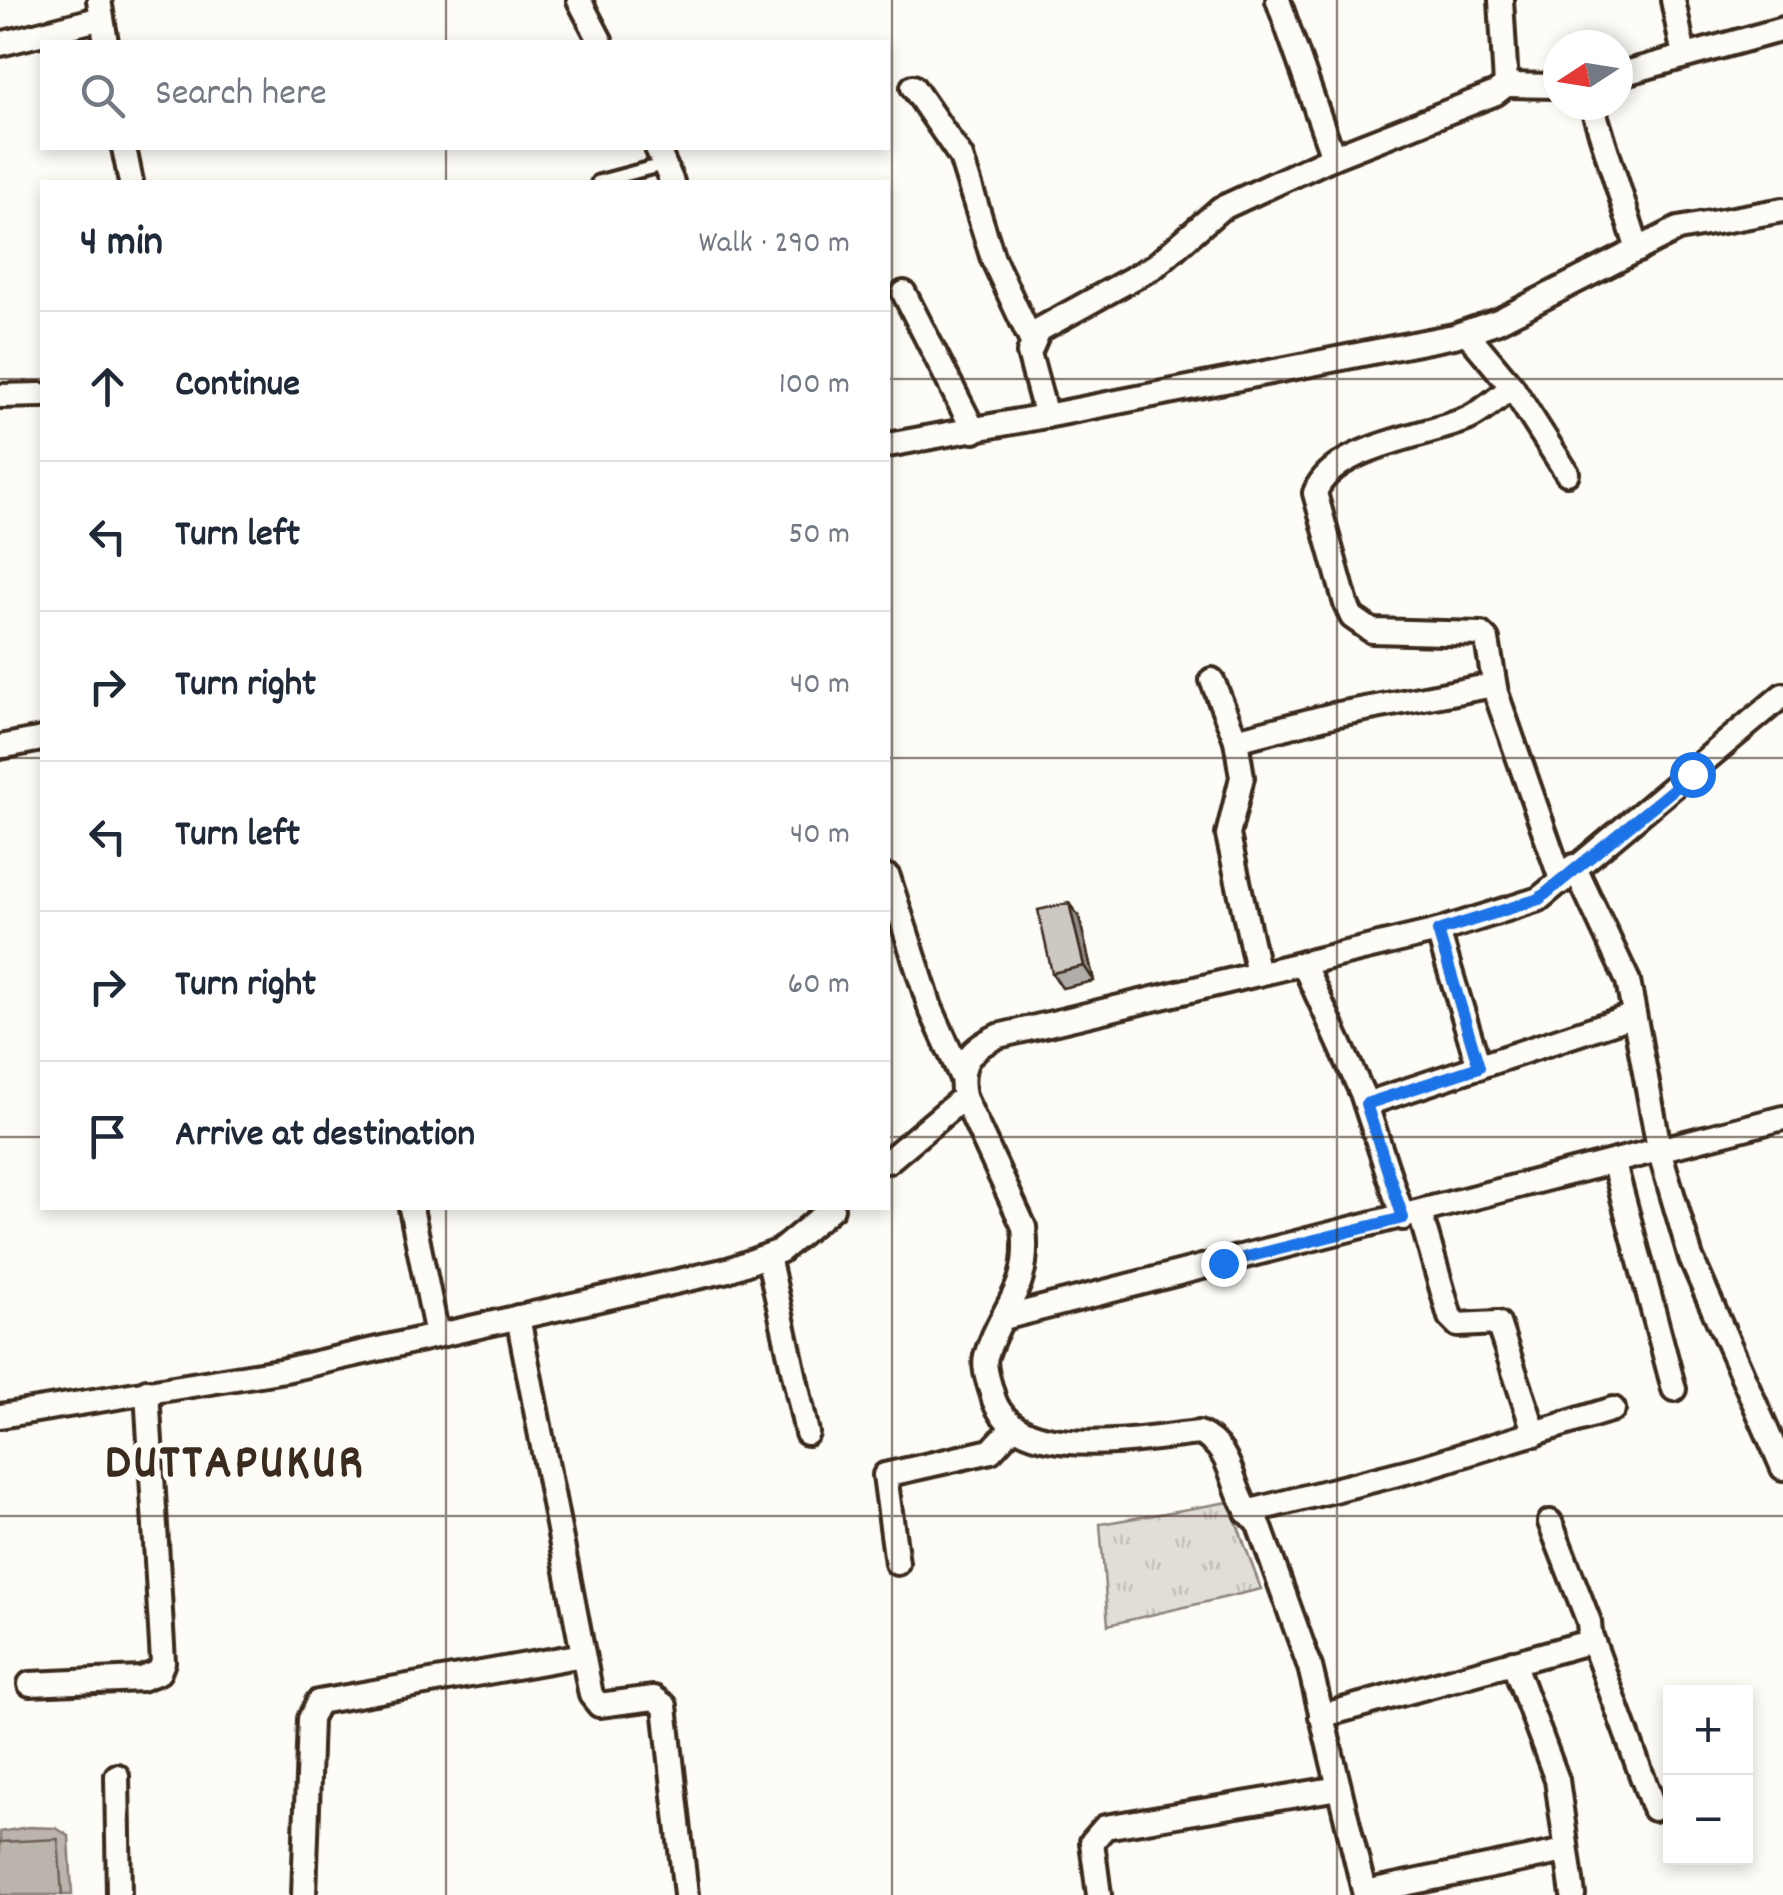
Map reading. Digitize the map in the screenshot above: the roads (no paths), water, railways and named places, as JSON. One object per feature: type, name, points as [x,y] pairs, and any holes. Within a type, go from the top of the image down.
[{"type":"street","points":[[579,0],[600,40]]},
{"type":"street","points":[[1278,0],[1334,157]]},
{"type":"street","points":[[1501,0],[1506,85]]},
{"type":"street","points":[[1674,0],[1684,56]]},
{"type":"street","points":[[0,44],[100,9],[106,40]]},
{"type":"street","points":[[1633,71],[1783,29]]},
{"type":"street","points":[[1046,416],[1029,353],[1031,340],[1039,330],[1155,266],[1220,209],[1334,157],[1496,93],[1506,85],[1543,86]]},
{"type":"street","points":[[912,87],[962,158],[993,259],[1031,340]]},
{"type":"street","points":[[1597,120],[1638,250]]},
{"type":"street","points":[[124,150],[130,180]]},
{"type":"street","points":[[890,445],[1467,332],[1700,222],[1783,210]]},
{"type":"street","points":[[904,293],[974,431]]},
{"type":"street","points":[[1467,332],[1512,387],[1567,473]]},
{"type":"street","points":[[1512,387],[1472,417],[1365,451],[1321,480],[1315,493],[1352,618],[1372,632],[1481,634],[1487,640],[1494,684],[1568,874],[1623,964],[1660,1153],[1698,1279],[1783,1468]]},
{"type":"street","points":[[0,396],[40,395]]},
{"type":"street","points":[[1212,680],[1236,740],[1242,789],[1230,816],[1228,835],[1258,974]]},
{"type":"street","points":[[1236,740],[1333,715],[1494,684]]},
{"type":"street","points":[[890,1159],[962,1086],[974,1047],[998,1036],[1438,931],[1539,899],[1783,695]]},
{"type":"street","points":[[0,756],[0,747],[40,738]]},
{"type":"street","points":[[890,883],[930,1007],[1024,1227],[1024,1272],[984,1362],[993,1400],[1012,1428],[1053,1442],[1198,1433],[1215,1440],[1246,1512],[1258,1522],[1310,1667],[1365,1893],[1565,1851]]},
{"type":"street","points":[[1438,931],[1479,1067]]},
{"type":"street","points":[[1304,963],[1366,1104],[1450,1317],[1458,1325],[1498,1323],[1535,1434]]},
{"type":"street","points":[[1366,1104],[1634,1015]]},
{"type":"street","points":[[1006,1317],[1660,1153],[1783,1118]]},
{"type":"street","points":[[1614,1164],[1674,1389]]},
{"type":"street","points":[[411,1210],[438,1335]]},
{"type":"street","points":[[0,1416],[285,1370],[728,1270],[780,1252],[830,1210]]},
{"type":"street","points":[[768,1256],[807,1433]]},
{"type":"street","points":[[518,1317],[591,1695],[599,1705],[654,1698],[665,1706],[686,1895]]},
{"type":"street","points":[[30,1684],[141,1679],[158,1672],[163,1662],[147,1391]]},
{"type":"street","points":[[1246,1512],[1612,1410]]},
{"type":"street","points":[[898,1563],[885,1475],[991,1451],[1012,1428]]},
{"type":"street","points":[[1550,1522],[1654,1809]]},
{"type":"street","points":[[1320,1716],[1585,1643],[1590,1634]]},
{"type":"street","points":[[304,1895],[310,1719],[318,1702],[583,1654]]},
{"type":"street","points":[[1512,1662],[1554,1767],[1572,1895]]},
{"type":"street","points":[[118,1776],[119,1895]]},
{"type":"street","points":[[1100,1895],[1092,1842],[1104,1827],[1339,1788]]},
{"type":"lane","points":[[606,180],[665,165]]},
{"type":"water","points":[[56,1828],[69,1836],[72,1895],[0,1895],[0,1832]]},
{"type":"district","name":"DUTTAPUKUR","points":[[235,1466]]}]
